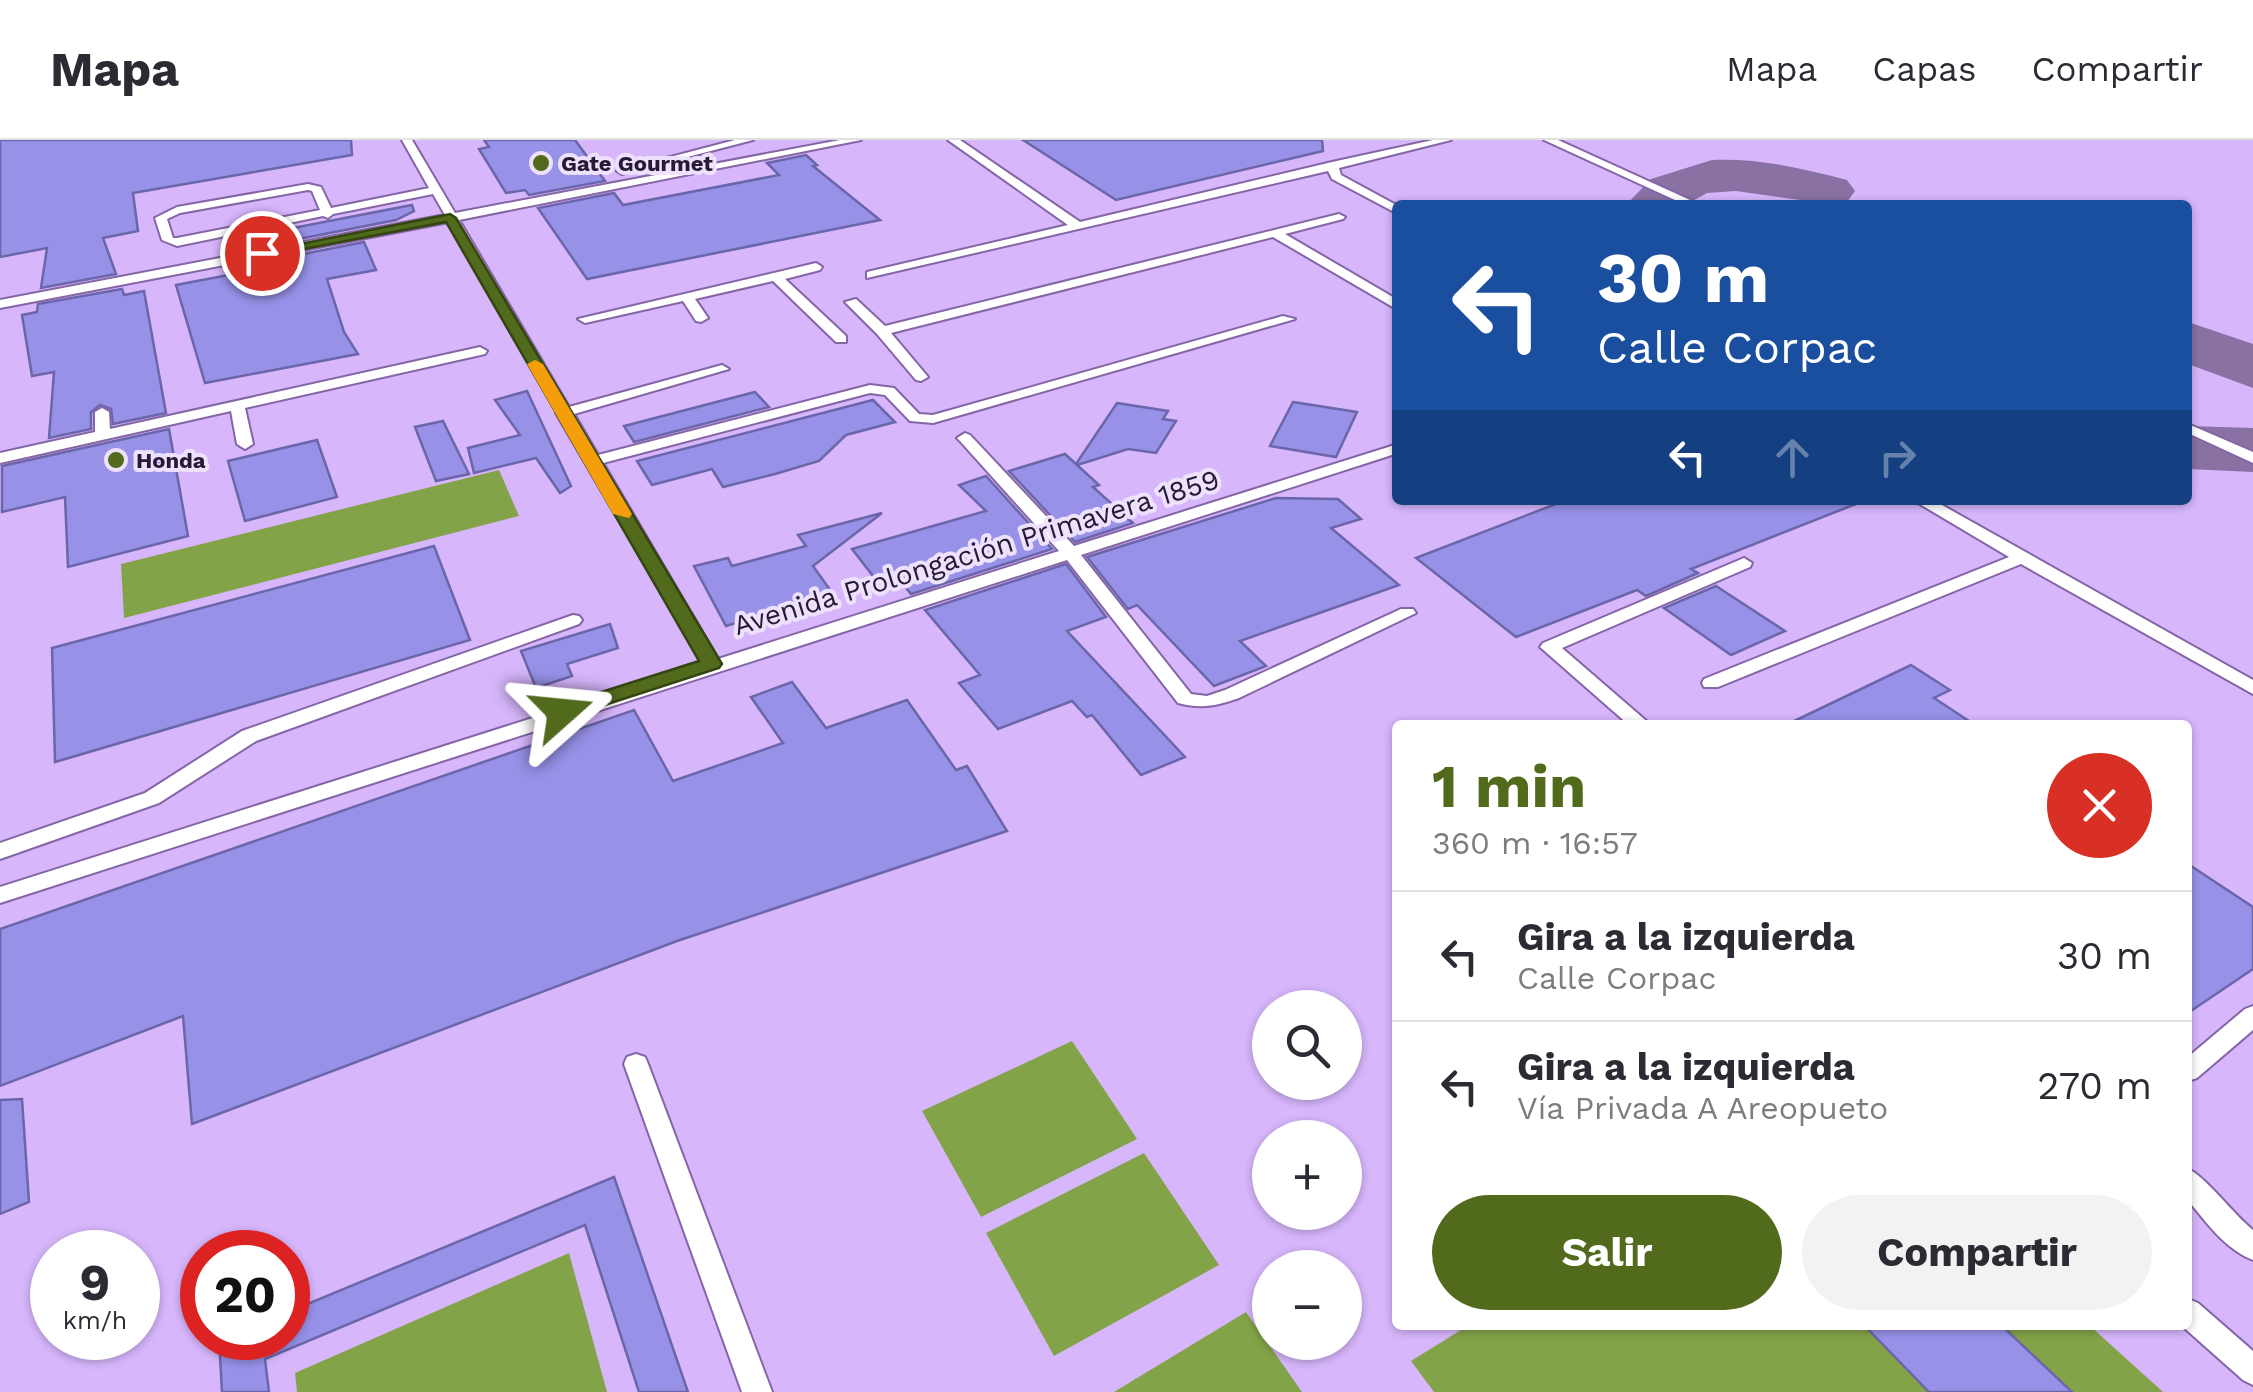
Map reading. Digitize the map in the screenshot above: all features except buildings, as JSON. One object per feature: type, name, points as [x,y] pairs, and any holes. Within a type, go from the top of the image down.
[{"type":"lane","points":[[408,140],[712,664]]},
{"type":"lane","points":[[0,304],[447,212],[748,140]]},
{"type":"lane","points":[[447,212],[856,140]]},
{"type":"lane","points":[[954,140],[1079,228]]},
{"type":"lane","points":[[871,275],[1446,140]]},
{"type":"lane","points":[[1549,140],[1684,200]]},
{"type":"lane","points":[[1332,165],[1336,178],[1392,208]]},
{"type":"lane","points":[[328,214],[317,189],[308,186],[177,210],[161,218],[168,240],[177,242],[328,214],[435,190]]},
{"type":"lane","points":[[882,331],[1339,216]]},
{"type":"lane","points":[[1275,233],[1392,302]]},
{"type":"lane","points":[[584,319],[816,267]]},
{"type":"lane","points":[[776,277],[842,339]]},
{"type":"lane","points":[[687,296],[702,318]]},
{"type":"lane","points":[[851,302],[921,376]]},
{"type":"lane","points":[[591,461],[870,389],[889,391],[915,418],[933,419],[1288,318]]},
{"type":"lane","points":[[0,458],[480,351]]},
{"type":"lane","points":[[563,413],[722,369]]},
{"type":"lane","points":[[237,405],[245,444]]},
{"type":"lane","points":[[102,412],[103,435]]},
{"type":"lane","points":[[2192,430],[2253,458]]},
{"type":"lane","points":[[966,438],[1070,551],[1185,699],[1208,702],[1232,694],[1407,614]]},
{"type":"lane","name":"Avenida Prolongación Primavera 1859","points":[[0,895],[712,664],[1392,450]]},
{"type":"lane","points":[[1929,505],[2253,688]]},
{"type":"lane","points":[[1711,683],[2024,557]]},
{"type":"lane","points":[[1635,720],[1549,647],[1744,563]]},
{"type":"lane","points":[[0,852],[152,798],[249,736],[572,620]]},
{"type":"lane","points":[[2192,1068],[2253,1016]]},
{"type":"lane","points":[[636,1064],[757,1392]]},
{"type":"lane","points":[[2192,1187],[2222,1222],[2253,1247]]},
{"type":"lane","points":[[2192,1317],[2253,1370]]},
{"type":"green space","points":[[499,470],[519,516],[124,618],[121,564]]},
{"type":"green space","points":[[1072,1041],[1137,1139],[981,1217],[922,1111]]},
{"type":"green space","points":[[1144,1153],[1219,1265],[1054,1356],[986,1233]]},
{"type":"green space","points":[[569,1253],[607,1392],[297,1392],[295,1373]]},
{"type":"green space","points":[[1246,1312],[1252,1321],[1252,1360],[1280,1360],[1302,1392],[1114,1392]]},
{"type":"green space","points":[[1461,1330],[2095,1330],[2163,1392],[1434,1392],[1411,1361]]},
{"type":"taxiway","points":[[1659,200],[1670,190],[1712,176],[1760,177],[1828,191]]},
{"type":"taxiway","points":[[2192,343],[2253,368]]},
{"type":"taxiway","points":[[2192,448],[2253,450]]},
{"type":"slow traffic","points":[[535,364],[623,514]]},
{"type":"place","name":"Gate Gourmet","points":[[541,163]]},
{"type":"place","name":"Honda","points":[[116,460]]},
{"type":"route","points":[[262,253],[450,218],[712,664],[562,712]]}]
